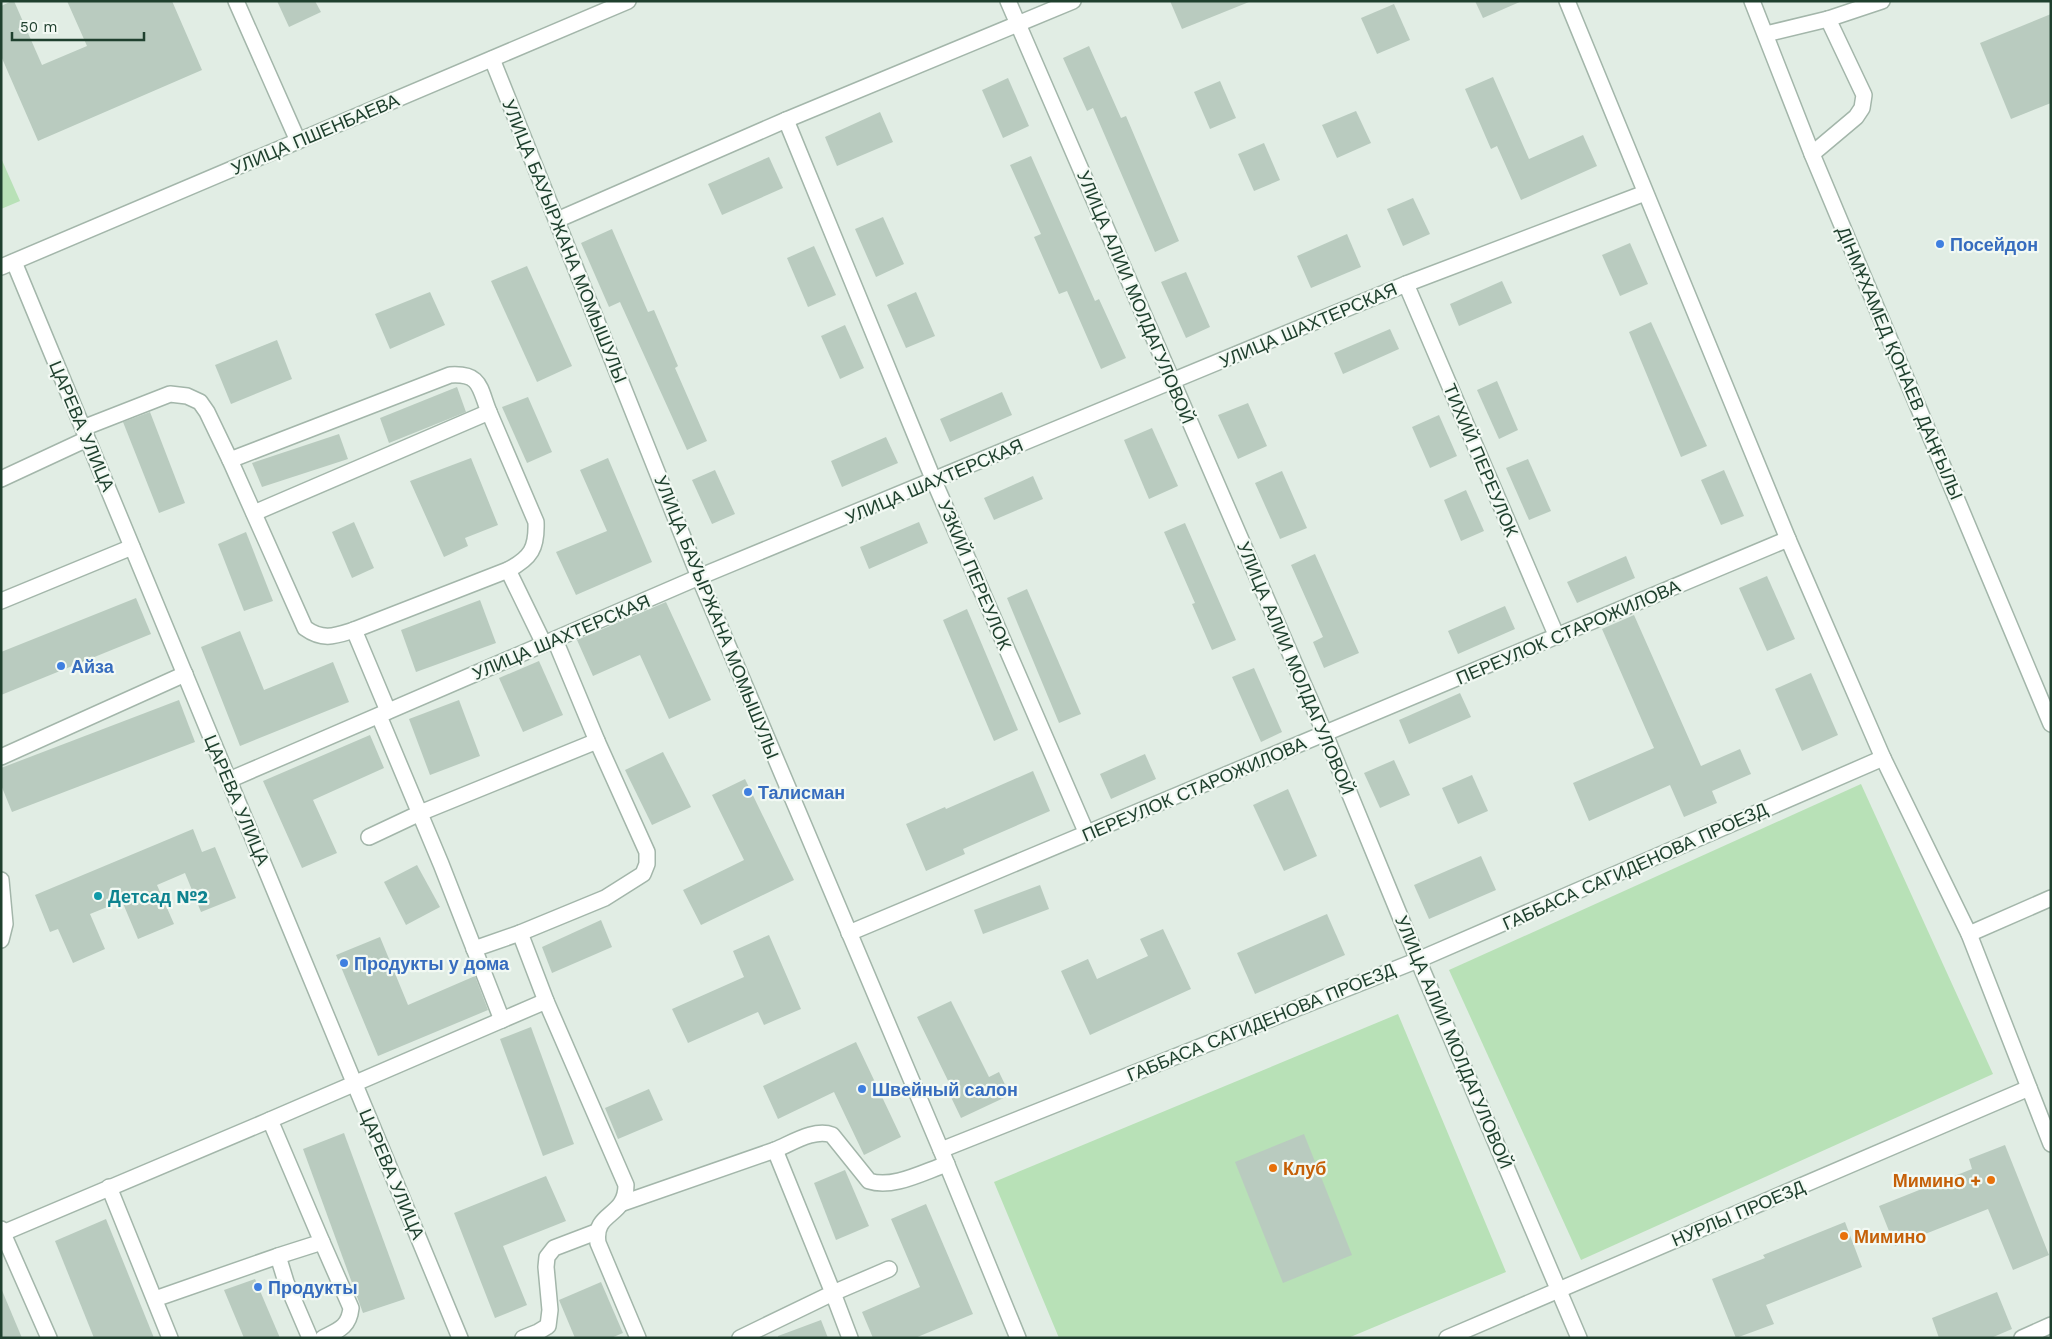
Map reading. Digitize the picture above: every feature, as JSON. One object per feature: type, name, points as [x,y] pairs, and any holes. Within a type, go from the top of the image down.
[{"type":"street","points":[[236,1],[298,141]]},
{"type":"street","name":"УЛИЦА ПШЕНБАЕВА","points":[[8,264],[628,1]]},
{"type":"street","name":"УЛИЦА АЛИИ МОЛДАГУЛОВОЙ","points":[[1008,1],[1325,734],[1418,960],[1579,1338]]},
{"type":"street","points":[[557,220],[786,120],[1073,1]]},
{"type":"street","points":[[1567,1],[1644,194],[1788,540],[1883,758],[1969,934],[2051,1144]]},
{"type":"street","name":"ДІНМҰХАМЕД ҚОНАЕВ ДАҢҒЫЛЫ","points":[[1752,1],[1812,154],[2051,724]]},
{"type":"street","points":[[1766,34],[1828,19],[1882,1]]},
{"type":"street","points":[[1812,154],[1856,117],[1862,108],[1864,96],[1828,19]]},
{"type":"street","name":"УЛИЦА БАУЫРЖАНА МОМЫШУЛЫ","points":[[492,59],[699,578],[947,1164],[1018,1338]]},
{"type":"street","name":"УЗКИЙ ПЕРЕУЛОК","points":[[786,120],[934,481],[1087,834]]},
{"type":"street","name":"УЛИЦА ШАХТЕРСКАЯ","points":[[229,780],[699,578],[1406,284],[1644,194]]},
{"type":"street","name":"ЦАРЕВА УЛИЦА","points":[[8,264],[85,434],[460,1338]]},
{"type":"street","name":"ТИХИЙ ПЕРЕУЛОК","points":[[1406,284],[1557,637]]},
{"type":"street","points":[[1,479],[85,434],[170,394],[187,396],[200,402],[207,412],[230,460],[305,628],[316,635],[333,636],[354,630],[508,570],[529,555],[534,548],[536,522],[476,380],[465,374],[450,375],[230,460]]},
{"type":"street","points":[[254,513],[489,412]]},
{"type":"street","name":"ПЕРЕУЛОК СТАРОЖИЛОВА","points":[[849,932],[1788,540]]},
{"type":"street","points":[[1,601],[132,547]]},
{"type":"street","points":[[474,949],[520,934],[605,898],[643,874],[647,864],[647,852],[597,741],[549,642],[508,570]]},
{"type":"street","points":[[354,630],[420,813],[502,1020]]},
{"type":"street","points":[[1,756],[185,674]]},
{"type":"street","points":[[369,837],[420,813],[597,741]]},
{"type":"street","name":"ГАББАСА САГИДЕНОВА ПРОЕЗД","points":[[941,1150],[1418,960],[1883,758]]},
{"type":"street","points":[[1,880],[5,924],[1,940]]},
{"type":"street","points":[[1969,934],[2051,898]]},
{"type":"street","points":[[520,934],[546,1000],[626,1185],[623,1203]]},
{"type":"street","points":[[49,1338],[2,1231],[270,1120],[546,1000]]},
{"type":"street","name":"НУРЛЫ ПРОЕЗД","points":[[1447,1338],[2029,1088]]},
{"type":"street","points":[[270,1120],[351,1308],[350,1319],[340,1329],[323,1338]]},
{"type":"street","points":[[638,1338],[598,1243],[596,1232],[601,1222],[623,1203],[775,1150],[813,1134],[826,1132],[832,1135],[868,1181],[877,1184],[887,1184],[947,1164]]},
{"type":"street","points":[[775,1150],[850,1338]]},
{"type":"street","points":[[109,1188],[170,1338]]},
{"type":"street","points":[[523,1338],[548,1326],[550,1310],[546,1267],[547,1257],[554,1248],[596,1232]]},
{"type":"street","points":[[155,1299],[322,1242]]},
{"type":"street","points":[[278,1256],[286,1282],[310,1338]]},
{"type":"street","points":[[740,1338],[833,1293],[889,1269]]},
{"type":"street","points":[[2022,1338],[2051,1325]]},
{"type":"green space","points":[[1,158],[20,201],[1,209]]},
{"type":"green space","points":[[1861,784],[1993,1074],[1581,1260],[1449,970]]},
{"type":"green space","points":[[1398,1014],[1506,1272],[1348,1338],[1059,1338],[994,1182]]},
{"type":"building","points":[[14,1],[42,65],[87,46],[67,1],[172,1],[202,70],[38,141],[1,56],[1,6]]},
{"type":"building","points":[[277,1],[315,1],[321,12],[289,27]]},
{"type":"building","points":[[1170,1],[1249,1],[1249,2],[1182,29]]},
{"type":"building","points":[[1475,1],[1522,1],[1483,18]]},
{"type":"building","points":[[1394,4],[1410,40],[1377,54],[1361,18]]},
{"type":"building","points":[[2051,14],[2051,103],[2011,119],[1980,43]]},
{"type":"building","points":[[1089,46],[1121,118],[1126,116],[1179,241],[1155,252],[1093,108],[1087,111],[1063,58]]},
{"type":"building","points":[[1493,77],[1529,159],[1583,135],[1597,166],[1521,200],[1497,146],[1491,149],[1465,89]]},
{"type":"building","points":[[1008,78],[1029,126],[1003,138],[982,90]]},
{"type":"building","points":[[1220,81],[1236,118],[1210,129],[1194,92]]},
{"type":"building","points":[[1356,111],[1371,143],[1337,158],[1322,125]]},
{"type":"building","points":[[880,112],[893,142],[837,166],[825,137]]},
{"type":"building","points":[[1264,143],[1280,180],[1254,191],[1238,154]]},
{"type":"building","points":[[1031,156],[1095,301],[1099,299],[1126,358],[1101,369],[1067,291],[1059,294],[1034,237],[1041,234],[1010,165]]},
{"type":"building","points":[[769,157],[783,188],[722,215],[708,184]]},
{"type":"building","points":[[1413,198],[1430,234],[1403,246],[1387,209]]},
{"type":"building","points":[[883,217],[904,264],[876,277],[855,229]]},
{"type":"building","points":[[612,229],[648,312],[654,310],[678,366],[675,368],[707,441],[687,450],[620,302],[609,307],[581,243]]},
{"type":"building","points":[[1347,234],[1361,267],[1311,288],[1297,256]]},
{"type":"building","points":[[1630,243],[1648,284],[1620,296],[1602,255]]},
{"type":"building","points":[[814,246],[836,295],[808,307],[787,258]]},
{"type":"building","points":[[527,266],[572,366],[537,382],[491,281]]},
{"type":"building","points":[[1186,272],[1210,327],[1186,338],[1161,282]]},
{"type":"building","points":[[1502,281],[1512,303],[1459,326],[1450,304]]},
{"type":"building","points":[[430,292],[445,325],[390,349],[375,314]]},
{"type":"building","points":[[916,292],[935,336],[906,348],[887,305]]},
{"type":"building","points":[[1651,322],[1707,446],[1681,457],[1629,332]]},
{"type":"building","points":[[845,325],[864,368],[840,379],[821,336]]},
{"type":"building","points":[[1390,329],[1399,349],[1343,374],[1334,353]]},
{"type":"building","points":[[277,340],[292,379],[231,404],[215,365]]},
{"type":"building","points":[[1497,381],[1518,430],[1499,439],[1477,390]]},
{"type":"building","points":[[457,387],[466,412],[389,443],[380,418]]},
{"type":"building","points":[[1002,392],[1012,415],[950,442],[940,419]]},
{"type":"building","points":[[528,397],[552,452],[527,463],[502,407]]},
{"type":"building","points":[[1248,403],[1267,446],[1238,459],[1218,415]]},
{"type":"building","points":[[150,412],[185,503],[159,513],[123,422]]},
{"type":"building","points":[[1439,415],[1457,456],[1430,468],[1412,427]]},
{"type":"building","points":[[1152,428],[1178,486],[1149,499],[1124,440]]},
{"type":"building","points":[[339,434],[348,459],[262,487],[252,463]]},
{"type":"building","points":[[886,437],[898,463],[842,487],[831,461]]},
{"type":"building","points":[[471,458],[498,525],[465,538],[468,546],[444,557],[410,481]]},
{"type":"building","points":[[608,458],[652,562],[576,595],[556,552],[607,531],[580,470]]},
{"type":"building","points":[[1528,459],[1551,511],[1529,520],[1506,468]]},
{"type":"building","points":[[715,470],[735,514],[712,524],[692,480]]},
{"type":"building","points":[[1724,470],[1744,516],[1721,525],[1701,480]]},
{"type":"building","points":[[1282,471],[1307,528],[1280,539],[1255,483]]},
{"type":"building","points":[[1033,476],[1043,499],[994,520],[984,498]]},
{"type":"building","points":[[1466,490],[1484,531],[1461,541],[1444,500]]},
{"type":"building","points":[[354,522],[374,568],[352,578],[332,532]]},
{"type":"building","points":[[919,522],[928,543],[869,569],[860,547]]},
{"type":"building","points":[[1185,523],[1236,640],[1212,650],[1192,604],[1195,603],[1164,532]]},
{"type":"building","points":[[246,532],[273,601],[244,611],[218,544]]},
{"type":"building","points":[[1315,554],[1359,653],[1324,668],[1313,642],[1323,637],[1291,565]]},
{"type":"building","points":[[1626,556],[1635,578],[1577,603],[1567,582]]},
{"type":"building","points":[[1767,576],[1795,639],[1767,651],[1739,588]]},
{"type":"building","points":[[1027,589],[1081,714],[1059,723],[1007,598]]},
{"type":"building","points":[[136,598],[151,634],[1,695],[1,652]]},
{"type":"building","points":[[480,600],[496,643],[416,672],[401,630]]},
{"type":"building","points":[[666,602],[711,700],[669,719],[640,655],[593,676],[577,640]]},
{"type":"building","points":[[1505,606],[1515,629],[1458,654],[1448,631]]},
{"type":"building","points":[[967,609],[1018,730],[994,741],[943,620]]},
{"type":"building","points":[[1634,615],[1701,766],[1740,749],[1751,774],[1712,791],[1717,803],[1684,817],[1670,785],[1589,821],[1573,783],[1654,748],[1602,629]]},
{"type":"building","points":[[240,631],[264,690],[333,662],[349,702],[240,746],[201,647]]},
{"type":"building","points":[[539,661],[563,715],[523,732],[499,678]]},
{"type":"building","points":[[1254,668],[1282,732],[1261,742],[1232,677]]},
{"type":"building","points":[[1811,673],[1838,735],[1802,751],[1775,689]]},
{"type":"building","points":[[1460,693],[1471,717],[1409,744],[1399,720]]},
{"type":"building","points":[[179,700],[195,742],[12,812],[1,785],[1,768]]},
{"type":"building","points":[[459,700],[480,756],[430,775],[409,719]]},
{"type":"building","points":[[370,735],[384,768],[313,800],[337,853],[302,868],[263,781]]},
{"type":"building","points":[[663,752],[691,807],[652,825],[625,770]]},
{"type":"building","points":[[1145,754],[1156,779],[1111,799],[1100,774]]},
{"type":"building","points":[[1394,760],[1410,795],[1380,808],[1364,773]]},
{"type":"building","points":[[1033,771],[1050,811],[963,849],[965,854],[926,871],[906,824],[945,807],[946,809]]},
{"type":"building","points":[[1472,775],[1488,811],[1458,824],[1442,788]]},
{"type":"building","points":[[745,779],[794,880],[701,925],[683,890],[744,860],[712,795]]},
{"type":"building","points":[[1288,789],[1317,856],[1284,871],[1253,805]]},
{"type":"building","name":"Детсад №2","points":[[193,829],[202,852],[215,847],[236,898],[201,912],[185,873],[157,885],[174,924],[138,939],[122,901],[90,914],[105,949],[73,963],[58,929],[50,932],[35,895]]},
{"type":"building","points":[[1481,856],[1496,890],[1429,919],[1414,885]]},
{"type":"building","points":[[417,865],[440,907],[406,925],[384,882]]},
{"type":"building","points":[[1040,885],[1049,909],[983,934],[974,910]]},
{"type":"building","points":[[1327,914],[1345,955],[1255,994],[1237,953]]},
{"type":"building","points":[[601,920],[612,947],[552,973],[542,947]]},
{"type":"building","points":[[1163,929],[1191,989],[1090,1035],[1061,971],[1088,959],[1097,979],[1148,956],[1140,939]]},
{"type":"building","points":[[769,935],[801,1009],[764,1025],[758,1012],[688,1043],[672,1009],[744,977],[733,951]]},
{"type":"building","points":[[380,937],[408,1005],[475,976],[488,1010],[378,1056],[336,955]]},
{"type":"building","points":[[951,1001],[989,1077],[999,1072],[1010,1095],[961,1118],[950,1095],[954,1093],[917,1017]]},
{"type":"building","points":[[531,1027],[574,1144],[543,1156],[500,1039]]},
{"type":"building","points":[[856,1042],[901,1137],[864,1155],[834,1092],[778,1119],[763,1086]]},
{"type":"building","points":[[649,1089],[663,1120],[618,1139],[605,1108]]},
{"type":"building","points":[[344,1133],[405,1299],[363,1313],[303,1149]]},
{"type":"building","points":[[1304,1134],[1352,1255],[1283,1283],[1235,1162]]},
{"type":"building","points":[[2005,1145],[2049,1255],[2013,1270],[1988,1209],[1895,1246],[1879,1206],[1972,1169],[1969,1159]]},
{"type":"building","points":[[845,1170],[869,1226],[836,1240],[814,1183]]},
{"type":"building","points":[[546,1176],[566,1221],[503,1246],[527,1305],[495,1318],[454,1213]]},
{"type":"building","points":[[926,1204],[973,1314],[915,1338],[873,1338],[862,1312],[920,1287],[891,1219]]},
{"type":"building","points":[[106,1219],[154,1338],[94,1338],[55,1241]]},
{"type":"building","points":[[1845,1222],[1862,1267],[1766,1305],[1774,1324],[1736,1338],[1712,1279],[1765,1258],[1763,1255]]},
{"type":"building","points":[[255,1279],[280,1338],[244,1338],[224,1290]]},
{"type":"building","points":[[601,1282],[623,1333],[611,1338],[575,1338],[559,1300]]},
{"type":"building","points":[[1,1288],[22,1338],[1,1338]]},
{"type":"building","points":[[1997,1292],[2012,1329],[1991,1338],[1939,1338],[1932,1318]]},
{"type":"building","points":[[821,1320],[828,1338],[778,1338],[778,1336]]},
{"type":"place","name":"Посейдон","points":[[1940,244]]},
{"type":"place","name":"Айза","points":[[61,666]]},
{"type":"place","name":"Талисман","points":[[748,792]]},
{"type":"place","name":"Детсад №2","points":[[98,896]]},
{"type":"place","name":"Продукты у дома","points":[[344,963]]},
{"type":"place","name":"Швейный салон","points":[[862,1089]]},
{"type":"place","name":"Клуб","points":[[1273,1168]]},
{"type":"place","name":"Мимино +","points":[[1991,1180]]},
{"type":"place","name":"Мимино","points":[[1844,1236]]},
{"type":"place","name":"Продукты","points":[[258,1287]]}]
